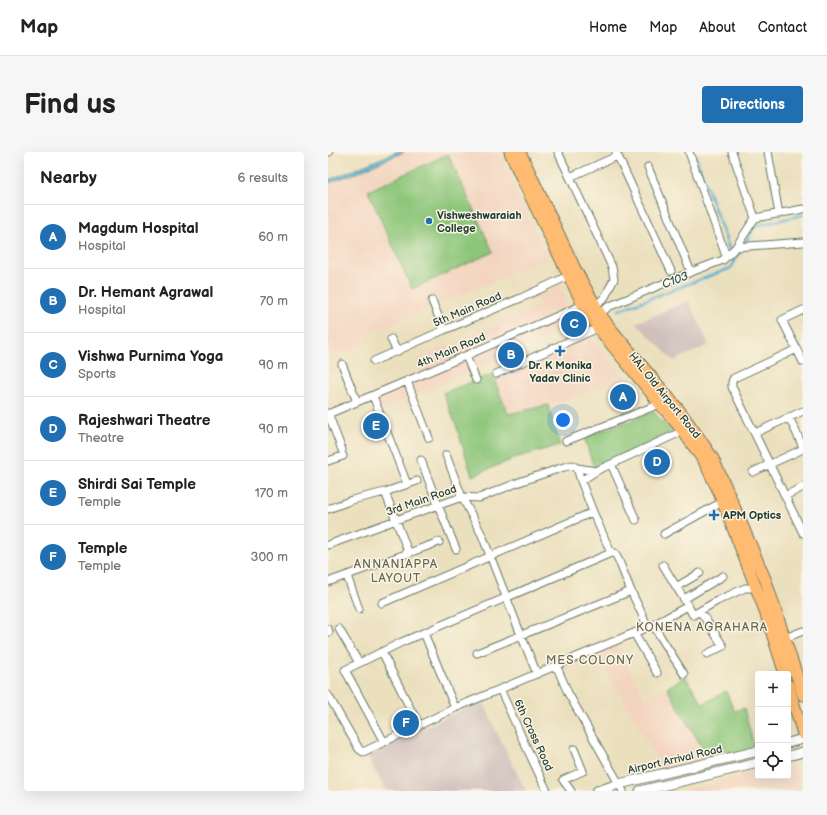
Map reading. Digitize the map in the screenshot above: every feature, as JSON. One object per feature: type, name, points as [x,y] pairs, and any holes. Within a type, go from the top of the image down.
[{"type":"main road","name":"HAL Old Airport Road","points":[[510,152],[582,305],[598,328],[660,404],[708,459],[725,485],[766,581],[803,695]]},
{"type":"main road","name":"HAL Old Airport Road","points":[[520,152],[576,271],[598,310],[611,329],[679,410],[700,439],[722,502],[764,608],[783,671]]},
{"type":"main road","points":[[791,695],[803,734]]},
{"type":"street","points":[[558,152],[612,267],[614,279],[598,310]]},
{"type":"street","points":[[689,152],[726,256]]},
{"type":"street","points":[[732,152],[755,218]]},
{"type":"street","points":[[768,152],[779,214]]},
{"type":"street","points":[[570,177],[616,154],[671,271]]},
{"type":"street","points":[[648,167],[691,272]]},
{"type":"street","points":[[598,310],[723,260],[736,247],[755,218],[803,209]]},
{"type":"street","points":[[736,247],[803,242]]},
{"type":"street","name":"5th Main Road","points":[[374,361],[521,298],[568,276]]},
{"type":"street","points":[[432,302],[444,330]]},
{"type":"street","name":"4th Main Road","points":[[328,414],[373,396],[582,305]]},
{"type":"street","points":[[803,310],[782,320],[803,362]]},
{"type":"street","points":[[496,374],[598,328]]},
{"type":"street","points":[[391,339],[397,352]]},
{"type":"street","points":[[797,350],[734,378],[732,380],[732,387],[785,496],[801,525],[803,533]]},
{"type":"street","points":[[466,356],[476,380]]},
{"type":"street","points":[[342,364],[358,402]]},
{"type":"street","points":[[407,381],[429,438]]},
{"type":"street","points":[[373,396],[407,484]]},
{"type":"street","points":[[566,442],[660,404]]},
{"type":"street","points":[[755,433],[803,411]]},
{"type":"street","points":[[328,414],[343,453],[328,461]]},
{"type":"street","points":[[753,472],[803,448],[789,417]]},
{"type":"street","points":[[581,481],[596,471],[683,431]]},
{"type":"street","points":[[446,456],[462,497],[482,535],[537,674]]},
{"type":"street","points":[[421,460],[456,549]]},
{"type":"street","points":[[611,464],[636,520]]},
{"type":"street","name":"3rd Main Road","points":[[328,545],[462,497],[479,498],[522,481],[564,467],[572,466],[596,471]]},
{"type":"street","points":[[577,468],[593,512],[611,553]]},
{"type":"street","points":[[328,509],[352,500],[385,492],[417,481]]},
{"type":"street","points":[[785,496],[803,487]]},
{"type":"street","points":[[385,492],[409,554]]},
{"type":"street","points":[[664,534],[722,502]]},
{"type":"street","points":[[382,603],[593,512]]},
{"type":"street","points":[[328,582],[439,542]]},
{"type":"street","points":[[384,742],[345,670],[402,642],[611,553],[615,553],[620,561],[631,591],[651,626],[684,674]]},
{"type":"street","points":[[663,565],[693,615],[717,601],[745,588],[755,586]]},
{"type":"street","points":[[676,588],[700,573]]},
{"type":"street","points":[[347,576],[359,609]]},
{"type":"street","points":[[684,599],[723,576]]},
{"type":"street","points":[[477,653],[631,591]]},
{"type":"street","points":[[328,695],[359,749],[363,752],[455,708],[651,626],[688,606]]},
{"type":"street","points":[[700,611],[723,646],[707,654]]},
{"type":"street","points":[[339,629],[359,663]]},
{"type":"street","points":[[785,638],[803,631]]},
{"type":"street","points":[[424,633],[455,708]]},
{"type":"street","points":[[634,633],[657,673]]},
{"type":"street","points":[[382,652],[418,726]]},
{"type":"street","points":[[556,665],[568,693],[621,788]]},
{"type":"street","name":"6th Cross Road","points":[[500,689],[547,791]]},
{"type":"street","points":[[791,742],[803,739]]},
{"type":"street","points":[[571,791],[563,780],[583,771],[574,749]]},
{"type":"street","name":"Airport Arrival Road","points":[[597,791],[621,788],[755,752]]},
{"type":"street","points":[[791,755],[803,752]]},
{"type":"street","name":"Airport Arrival Road","points":[[640,791],[755,764]]},
{"type":"shaded area","name":"Vishweshwaraiah College","points":[[404,152],[498,152],[548,259],[415,313],[363,336],[366,344],[328,360],[328,183],[354,174]]},
{"type":"shaded area","points":[[559,284],[577,323],[380,410],[373,392],[422,373],[416,359],[540,305],[535,295]]},
{"type":"shaded area","points":[[689,301],[709,345],[674,361],[636,323]]},
{"type":"shaded area","points":[[589,336],[626,380],[548,405],[508,414],[494,379]]},
{"type":"shaded area","points":[[616,644],[646,700],[667,688],[709,759],[663,770],[597,654]]},
{"type":"shaded area","points":[[483,700],[497,733],[526,791],[387,791],[366,755]]},
{"type":"shaded area","points":[[791,764],[793,764],[801,791],[680,791],[755,773],[755,779],[791,779]]},
{"type":"green space","points":[[448,154],[493,252],[412,289],[368,191]]},
{"type":"green space","points":[[492,374],[508,414],[548,405],[560,445],[518,457],[472,476],[456,425],[443,393]]},
{"type":"green space","points":[[654,412],[672,433],[594,468],[584,437]]},
{"type":"green space","points":[[685,676],[703,704],[726,691],[734,711],[744,708],[755,750],[709,759],[667,688]]},
{"type":"water","points":[[396,152],[404,152],[354,174],[328,183],[328,180]]},
{"type":"waterway","name":"C103","points":[[694,152],[734,262]]},
{"type":"waterway","name":"C103","points":[[619,310],[731,268],[755,226],[803,215]]},
{"type":"place","name":"Vishweshwaraiah College","points":[[429,221]]},
{"type":"place","name":"Vishwa Purnima Yoga","points":[[574,324]]},
{"type":"place","name":"Dr. K Monika Yadav Clinic","points":[[560,351]]},
{"type":"place","name":"Dr. Hemant Agrawal","points":[[511,355]]},
{"type":"place","name":"Magdum Hospital","points":[[623,397]]},
{"type":"place","name":"Shirdi Sai Temple","points":[[376,426]]},
{"type":"place","name":"Rajeshwari Theatre","points":[[657,462]]},
{"type":"place","name":"APM Optics","points":[[714,515]]},
{"type":"place","name":"Temple","points":[[406,723]]},
{"type":"district","name":"ANNANIAPPA LAYOUT","points":[[396,571]]},
{"type":"district","name":"KONENA AGRAHARA","points":[[702,627]]},
{"type":"district","name":"MES COLONY","points":[[590,660]]}]
